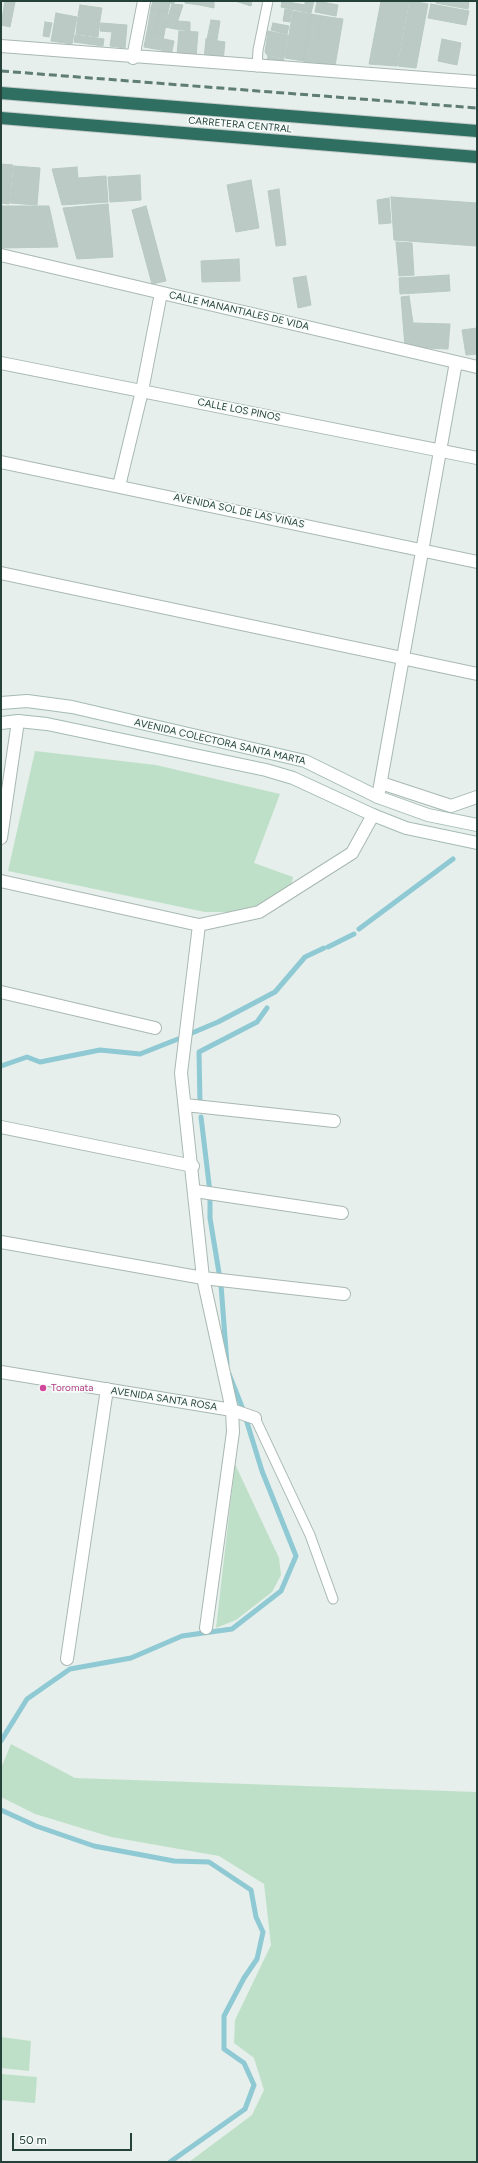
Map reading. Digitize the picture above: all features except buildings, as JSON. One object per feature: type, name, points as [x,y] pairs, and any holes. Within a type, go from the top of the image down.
[{"type":"highway","name":"CARRETERA CENTRAL","points":[[1,93],[477,131]]},
{"type":"highway","name":"CARRETERA CENTRAL","points":[[1,118],[477,157]]},
{"type":"street","points":[[133,58],[144,1]]},
{"type":"street","points":[[1,46],[257,67],[477,79]]},
{"type":"street","name":"CALLE MANANTIALES DE VIDA","points":[[1,255],[477,367]]},
{"type":"street","points":[[119,486],[142,391],[161,293]]},
{"type":"street","points":[[378,797],[456,362]]},
{"type":"street","name":"CALLE LOS PINOS","points":[[1,363],[477,458]]},
{"type":"street","name":"AVENIDA SOL DE LAS VIÑAS","points":[[1,462],[477,562]]},
{"type":"street","points":[[1,572],[477,674]]},
{"type":"street","name":"AVENIDA COLECTORA SANTA MARTA","points":[[1,704],[27,701],[72,707],[305,761],[378,797],[428,815],[477,825]]},
{"type":"street","points":[[1,838],[18,721]]},
{"type":"street","name":"AVENIDA COLECTORA SANTA MARTA","points":[[1,723],[18,721],[47,724],[266,770],[292,778],[373,815],[406,828],[477,843]]},
{"type":"street","points":[[381,783],[451,806],[477,797]]},
{"type":"street","points":[[1,881],[199,925],[260,912],[352,853],[373,815]]},
{"type":"street","points":[[199,925],[182,1074],[203,1278],[232,1410],[233,1432],[206,1628]]},
{"type":"street","points":[[1,992],[155,1028]]},
{"type":"street","points":[[185,1105],[334,1121]]},
{"type":"street","points":[[1,1127],[192,1166]]},
{"type":"street","points":[[195,1191],[342,1213]]},
{"type":"street","points":[[1,1242],[203,1278],[344,1294]]},
{"type":"street","name":"AVENIDA SANTA ROSA","points":[[1,1372],[232,1410],[255,1418]]},
{"type":"street","points":[[67,1659],[107,1389]]},
{"type":"lane","points":[[257,67],[258,50],[268,1]]},
{"type":"lane","points":[[255,1418],[310,1535],[333,1599]]},
{"type":"green space","points":[[35,751],[156,765],[280,794],[254,863],[293,877],[289,895],[249,912],[205,912],[8,871]]},
{"type":"green space","points":[[235,1464],[279,1558],[281,1575],[272,1592],[236,1620],[216,1628]]},
{"type":"green space","points":[[11,1744],[75,1778],[477,1792],[477,2162],[189,2162],[252,2115],[264,2090],[254,2058],[234,2043],[235,2020],[271,1945],[264,1884],[219,1856],[111,1837],[35,1814],[1,1797],[1,1768]]},
{"type":"green space","points":[[1,2037],[31,2041],[29,2071],[1,2068]]},
{"type":"green space","points":[[1,2074],[37,2077],[35,2103],[1,2100]]},
{"type":"waterway","points":[[359,929],[453,859]]},
{"type":"waterway","points":[[328,947],[354,934]]},
{"type":"waterway","points":[[192,1033],[218,1022],[275,992],[305,957],[324,948]]},
{"type":"waterway","points":[[200,1104],[199,1052],[257,1022],[267,1008]]},
{"type":"waterway","points":[[1,1066],[27,1057],[40,1062],[100,1050],[140,1054],[178,1039]]},
{"type":"waterway","points":[[201,1117],[210,1192]]},
{"type":"waterway","points":[[210,1200],[210,1218],[221,1285],[227,1364]]},
{"type":"waterway","points":[[229,1374],[244,1412]]},
{"type":"waterway","points":[[1,1741],[27,1699],[70,1669],[131,1658],[182,1636],[232,1629],[281,1591],[296,1556],[262,1471],[245,1416]]},
{"type":"waterway","points":[[1,1810],[36,1826],[94,1846],[174,1861],[209,1862],[251,1890],[256,1917],[263,1932],[257,1959],[244,1978],[224,2016],[224,2049],[244,2063],[254,2085],[245,2109],[170,2162]]},
{"type":"railway","points":[[1,71],[477,108]]},
{"type":"place","name":"Toromata","points":[[43,1388]]}]
